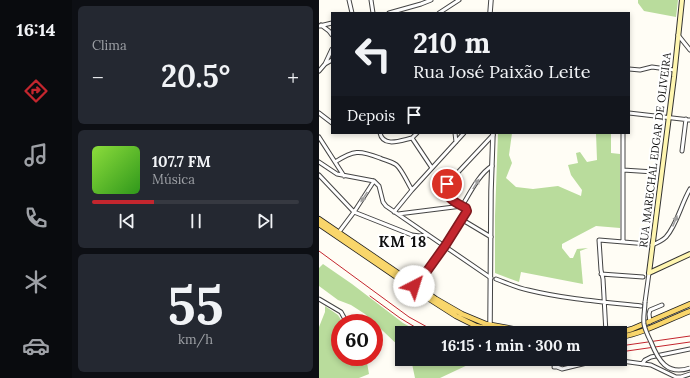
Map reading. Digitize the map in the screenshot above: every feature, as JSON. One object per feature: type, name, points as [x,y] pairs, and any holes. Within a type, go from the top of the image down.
[{"type":"main road","name":"RUA MARECHAL EDGAR DE OLIVEIRA","points":[[649,274],[650,245],[668,117],[682,0]]},
{"type":"main road","points":[[319,218],[338,234],[442,308],[466,322],[477,326]]},
{"type":"main road","points":[[319,224],[338,234],[462,314],[480,322],[496,326]]},
{"type":"main road","points":[[649,274],[690,254]]},
{"type":"main road","points":[[410,286],[417,285]]},
{"type":"main road","points":[[627,331],[690,304]]},
{"type":"main road","points":[[627,336],[635,334],[690,311]]},
{"type":"street","points":[[349,0],[352,12]]},
{"type":"street","points":[[371,0],[373,12]]},
{"type":"street","points":[[396,12],[431,0]]},
{"type":"street","points":[[441,12],[459,0]]},
{"type":"street","points":[[490,12],[491,0]]},
{"type":"street","points":[[320,26],[331,23]]},
{"type":"street","points":[[320,26],[331,34]]},
{"type":"street","points":[[678,35],[690,50]]},
{"type":"street","points":[[319,71],[325,64],[331,51]]},
{"type":"street","points":[[325,64],[331,61]]},
{"type":"street","points":[[630,69],[641,70],[652,67],[674,70]]},
{"type":"street","points":[[319,113],[331,122]]},
{"type":"street","points":[[630,113],[688,119],[682,151]]},
{"type":"street","points":[[380,134],[383,139],[389,142],[412,138],[416,134]]},
{"type":"street","points":[[455,134],[456,142]]},
{"type":"street","points":[[394,212],[463,134]]},
{"type":"street","points":[[490,325],[493,134]]},
{"type":"street","points":[[417,285],[445,246],[467,211],[466,208],[447,195],[445,192],[447,184],[493,134]]},
{"type":"street","points":[[623,134],[623,242]]},
{"type":"street","points":[[319,137],[344,176]]},
{"type":"street","points":[[412,138],[432,168]]},
{"type":"street","points":[[335,162],[359,152],[369,154],[395,164],[412,190]]},
{"type":"street","points":[[319,162],[336,173],[344,176],[374,181],[379,186],[384,204],[491,278]]},
{"type":"street","points":[[462,206],[482,175],[492,166]]},
{"type":"street","points":[[623,170],[654,172]]},
{"type":"street","points":[[319,175],[353,212],[413,235],[428,235]]},
{"type":"street","points":[[338,234],[374,181]]},
{"type":"street","points":[[606,326],[599,240],[650,245],[662,240],[671,230],[690,189]]},
{"type":"street","points":[[398,214],[462,206]]},
{"type":"street","points":[[461,220],[491,237]]},
{"type":"street","points":[[601,274],[643,277]]},
{"type":"street","name":"RUA MARECHAL EDGAR DE OLIVEIRA","points":[[649,274],[645,302],[644,325],[657,357],[663,364],[672,368],[681,370],[690,368]]},
{"type":"street","points":[[496,279],[526,290],[568,298],[641,306]]},
{"type":"street","points":[[319,299],[342,314]]},
{"type":"street","points":[[650,322],[650,310],[662,305]]},
{"type":"street","points":[[642,364],[646,359],[653,356],[690,349]]},
{"type":"street","points":[[627,362],[653,366],[676,377],[690,374]]},
{"type":"street","points":[[554,367],[562,369],[574,366]]},
{"type":"green space","points":[[638,0],[678,0],[676,17],[644,11],[638,3]]},
{"type":"green space","points":[[498,134],[512,134],[509,155],[512,163],[506,178],[516,187],[533,189],[558,186],[581,196],[582,190],[571,175],[568,165],[578,163],[576,153],[580,152],[587,162],[597,160],[596,134],[611,134],[611,153],[620,154],[620,228],[596,226],[562,244],[562,248],[570,258],[573,258],[577,249],[588,248],[580,251],[583,284],[521,272],[519,282],[495,273],[495,216]]},
{"type":"green space","points":[[323,264],[408,326],[395,326],[395,342],[383,331],[383,314],[365,314],[351,305],[338,300],[319,286],[319,268]]},
{"type":"green space","points":[[325,306],[337,314],[331,314],[331,366],[368,366],[369,374],[359,378],[319,378],[319,327],[325,312]]},
{"type":"green space","points":[[412,366],[466,366],[440,378],[415,378]]},
{"type":"railway","points":[[319,251],[409,317],[425,326]]},
{"type":"railway","points":[[370,296],[413,326]]},
{"type":"railway","points":[[627,345],[690,336]]},
{"type":"railway","points":[[627,351],[690,342]]},
{"type":"district","name":"KM 18","points":[[403,241]]},
{"type":"route","points":[[414,286],[417,285],[445,246],[467,211],[466,208],[458,204],[447,195],[445,192],[447,184]]}]
